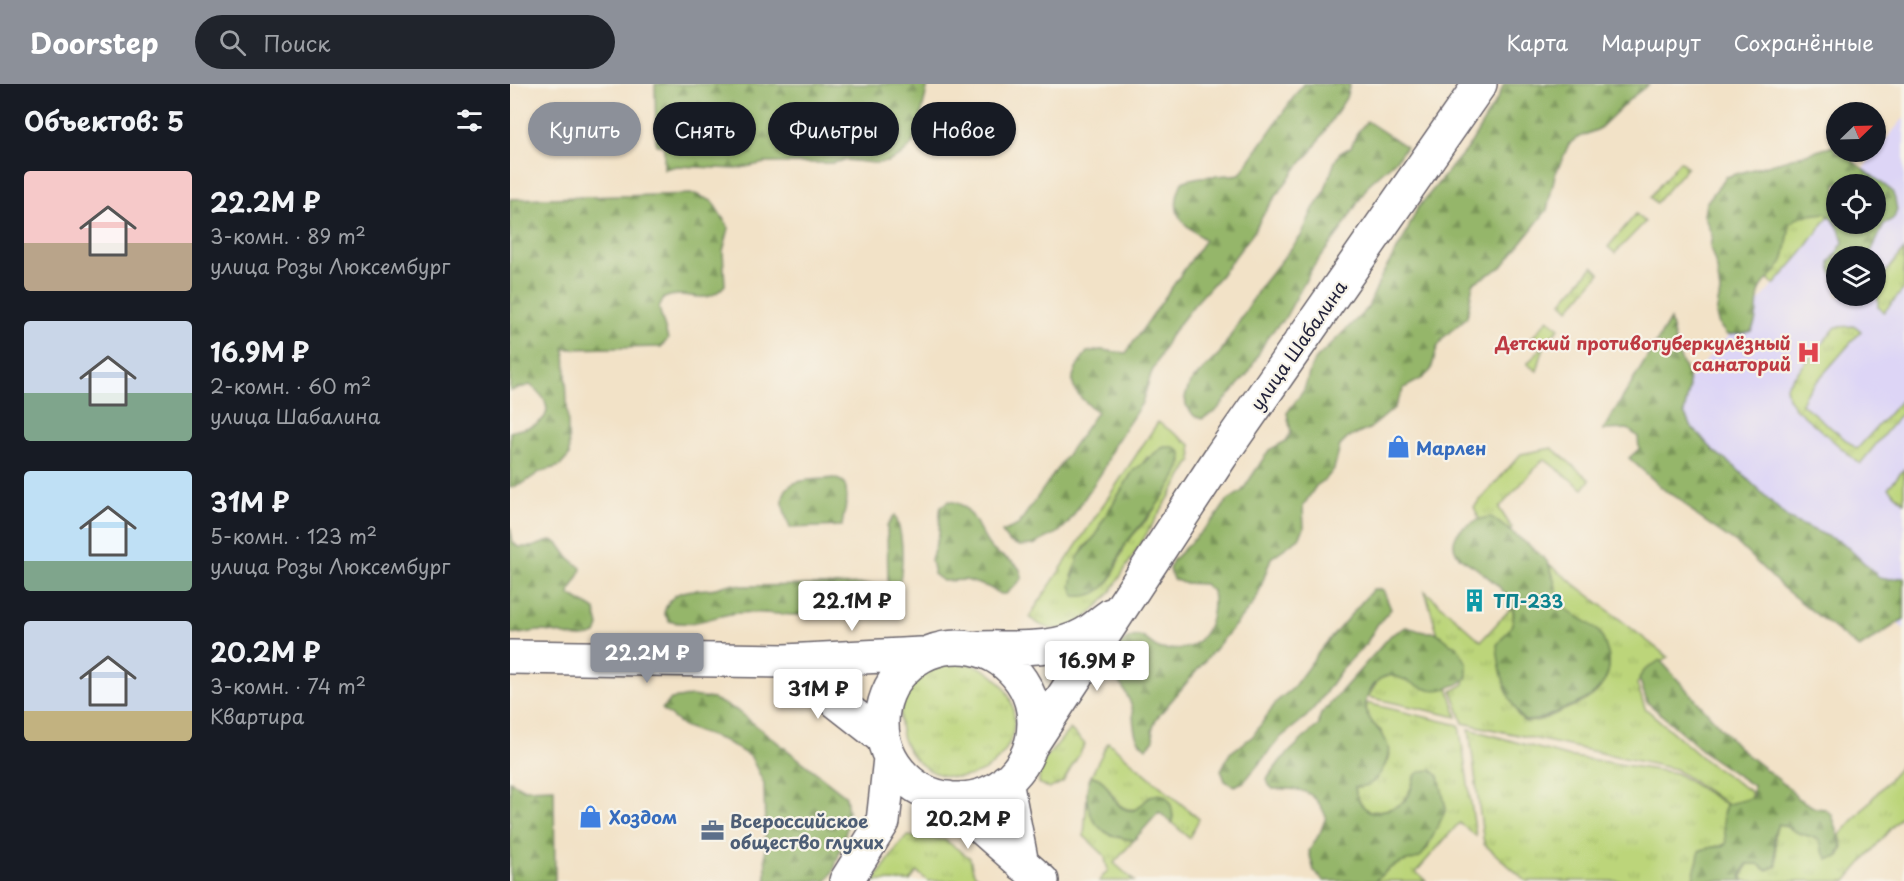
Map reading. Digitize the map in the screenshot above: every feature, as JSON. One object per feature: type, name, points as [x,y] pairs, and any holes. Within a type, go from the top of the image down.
[{"type":"street","name":"улица Шабалина","points":[[1030,747],[1228,446],[1480,84]]},
{"type":"street","points":[[510,657],[784,661],[1048,645],[1085,634],[1120,609]]},
{"type":"street","points":[[784,661],[886,748],[909,781],[922,790],[942,796],[964,798],[993,790],[1006,781],[1024,760],[1030,747],[1034,725],[1029,692],[1023,682],[1000,657],[979,648]]},
{"type":"street","points":[[846,881],[883,822],[886,748],[882,718],[885,699],[893,681],[905,666],[921,654]]},
{"type":"street","points":[[1006,781],[1032,872]]},
{"type":"street","points":[[883,822],[942,796]]},
{"type":"street","points":[[942,796],[1032,872]]},
{"type":"shaded area","name":"Детский противотуберкулёзный санаторий","points":[[1904,118],[1904,629],[1714,459],[1663,409],[1802,253],[1826,220],[1826,234],[1886,234],[1886,174],[1859,174],[1868,162],[1886,162],[1886,139]]},
{"type":"green space","points":[[655,84],[928,84],[924,102],[911,102],[910,147],[900,156],[887,162],[874,163],[846,160],[832,163],[765,163],[736,169],[677,166],[664,169],[664,156],[756,156],[756,102],[655,102]]},
{"type":"green space","points":[[1303,84],[1350,84],[1346,98],[1312,151],[1295,170],[1266,210],[1253,233],[1221,275],[1170,336],[1151,374],[1142,403],[1114,445],[1104,469],[1068,523],[1059,532],[1033,545],[1020,546],[1009,542],[1002,532],[1018,525],[1097,412],[1081,398],[1073,385],[1079,363],[1087,352],[1101,350],[1126,353],[1205,240],[1189,228],[1179,216],[1176,202],[1182,182],[1203,177],[1240,174]]},
{"type":"green space","points":[[1504,84],[1649,84],[1599,129],[1569,144],[1555,175],[1547,210],[1502,267],[1473,283],[1467,317],[1443,338],[1437,348],[1431,370],[1423,378],[1404,388],[1394,408],[1385,416],[1369,429],[1348,438],[1340,446],[1334,469],[1316,486],[1303,506],[1304,528],[1299,538],[1271,558],[1258,595],[1252,605],[1156,719],[1152,730],[1154,740],[1146,748],[1135,733],[1133,712],[1128,697],[1109,669],[1114,654],[1123,642],[1137,636],[1161,649],[1186,648],[1201,638],[1207,630],[1212,611],[1212,591],[1204,584],[1183,583],[1173,579],[1169,569],[1173,560],[1216,517],[1227,501],[1242,491],[1269,450],[1286,441],[1291,432],[1287,413],[1304,390],[1311,367],[1316,359],[1367,309],[1417,209],[1469,146]]},
{"type":"green space","points":[[1367,121],[1406,147],[1395,161],[1369,184],[1341,230],[1313,267],[1285,318],[1268,336],[1249,372],[1216,411],[1202,419],[1194,416],[1186,405],[1185,397],[1190,383],[1220,353],[1261,286],[1301,236],[1313,209],[1323,195],[1335,161],[1340,153],[1351,147],[1357,133]]},
{"type":"green space","points":[[1826,148],[1826,162],[1854,162],[1870,174],[1826,174],[1826,213],[1800,216],[1790,224],[1783,261],[1760,290],[1756,321],[1751,331],[1740,334],[1727,335],[1719,325],[1716,315],[1720,292],[1717,269],[1710,247],[1712,236],[1704,215],[1706,203],[1726,177]]},
{"type":"green space","points":[[1680,161],[1687,167],[1656,203],[1650,197]]},
{"type":"green space","points":[[1774,168],[1826,181],[1826,220],[1802,253],[1774,285],[1754,264]]},
{"type":"green space","points":[[1886,186],[1892,191],[1895,199],[1897,210],[1894,218],[1886,224]]},
{"type":"green space","points":[[695,194],[712,201],[729,228],[723,251],[725,285],[710,296],[681,295],[664,298],[659,308],[668,339],[661,347],[565,349],[569,456],[560,466],[540,472],[522,484],[510,488],[510,432],[538,423],[543,419],[547,408],[542,396],[530,385],[510,391],[510,199]]},
{"type":"green space","points":[[1636,214],[1645,222],[1615,253],[1608,247]]},
{"type":"green space","points":[[1841,234],[1880,234],[1874,246],[1841,246],[1843,243]]},
{"type":"green space","points":[[1904,250],[1904,289],[1884,312],[1878,306],[1886,306],[1886,272]]},
{"type":"green space","points":[[1593,266],[1600,273],[1569,309],[1562,302]]},
{"type":"green space","points":[[1548,319],[1559,328],[1545,343],[1537,371],[1527,364],[1542,347],[1532,338]]},
{"type":"green space","points":[[1670,320],[1678,353],[1688,376],[1689,389],[1684,413],[1690,425],[1715,452],[1734,466],[1789,519],[1843,543],[1879,577],[1891,579],[1904,577],[1904,619],[1859,648],[1783,588],[1739,545],[1697,516],[1680,499],[1668,493],[1629,458],[1639,449],[1638,437],[1628,429],[1603,430]]},
{"type":"green space","points":[[1855,326],[1861,331],[1805,395],[1801,403],[1857,449],[1904,397],[1904,414],[1899,416],[1860,464],[1795,408],[1788,398],[1786,386],[1836,327]]},
{"type":"green space","points":[[1158,422],[1191,445],[1192,460],[1112,590],[1095,610],[1075,625],[1064,629],[1041,626],[1029,617]],"holes":[[[1147,457],[1182,461],[1174,479],[1149,517],[1126,543],[1112,577],[1104,587],[1072,576],[1083,549],[1097,534],[1100,525],[1133,471],[1141,466]]]},
{"type":"green space","points":[[1164,447],[1174,447],[1182,453],[1181,463],[1169,487],[1123,547],[1108,582],[1094,594],[1075,596],[1071,586],[1078,557],[1097,534],[1100,525],[1133,471]]},
{"type":"green space","points":[[1552,448],[1590,480],[1583,489],[1544,459],[1499,508],[1512,528],[1492,550],[1474,507],[1521,454]]},
{"type":"green space","points":[[1904,469],[1904,502],[1888,488]]},
{"type":"green space","points":[[834,478],[844,482],[846,488],[847,498],[842,526],[790,528],[783,503],[789,486],[802,481]]},
{"type":"green space","points":[[949,501],[965,507],[991,548],[1019,568],[1022,579],[1006,594],[966,580],[943,581],[934,574],[931,560],[939,534],[941,506]]},
{"type":"green space","points":[[895,515],[901,537],[902,561],[899,584],[892,605],[859,612],[834,614],[736,613],[686,623],[669,621],[664,613],[671,599],[681,592],[729,584],[742,586],[888,584],[887,526]]},
{"type":"green space","points":[[1491,517],[1530,546],[1548,563],[1564,606],[1599,632],[1609,657],[1604,682],[1593,695],[1538,720],[1524,721],[1513,705],[1502,675],[1497,645],[1511,626],[1514,617],[1513,608],[1504,592],[1474,566],[1463,560],[1457,554],[1454,546],[1458,533],[1470,523]]},
{"type":"green space","points":[[510,527],[513,542],[518,547],[532,547],[552,540],[559,544],[569,558],[581,568],[570,595],[595,610],[599,626],[596,634],[574,637],[547,631],[510,633]]},
{"type":"green space","points":[[1549,564],[1668,657],[1642,677],[1637,684],[1645,708],[1707,762],[1751,792],[1751,802],[1733,808],[1675,769],[1463,723],[1452,691],[1464,684],[1465,677],[1440,641],[1425,591],[1481,641],[1512,607],[1514,618],[1503,678],[1518,715],[1525,722],[1545,719],[1585,701],[1599,690],[1604,682],[1609,657],[1602,636],[1565,607],[1556,592]]},
{"type":"green space","points":[[1373,589],[1383,590],[1391,609],[1377,625],[1366,644],[1341,670],[1306,717],[1280,738],[1244,782],[1234,786],[1225,781],[1221,770],[1230,753],[1253,736],[1277,701],[1292,689],[1322,648]]},
{"type":"green space","points":[[1406,627],[1424,632],[1436,632],[1457,646],[1467,664],[1467,678],[1452,686],[1434,690],[1389,675],[1377,681],[1366,702],[1367,713],[1385,738],[1388,748],[1387,760],[1372,783],[1355,787],[1359,801],[1369,812],[1380,811],[1401,804],[1411,791],[1416,775],[1419,772],[1431,770],[1439,776],[1446,809],[1427,848],[1419,858],[1392,867],[1375,881],[1324,881],[1314,871],[1309,851],[1326,817],[1322,808],[1306,792],[1273,789],[1267,779],[1281,760],[1319,725],[1321,714],[1391,635]]},
{"type":"green space","points":[[1660,660],[1740,749],[1789,788],[1797,798],[1815,808],[1825,809],[1832,815],[1842,846],[1838,857],[1828,859],[1822,850],[1820,840],[1778,824],[1774,834],[1776,866],[1766,870],[1758,864],[1747,864],[1741,876],[1743,881],[1695,881],[1693,879],[1699,851],[1726,844],[1723,814],[1726,805],[1753,796],[1753,786],[1709,756],[1647,702],[1639,678],[1644,671]]},
{"type":"green space","points":[[957,663],[979,667],[997,680],[1010,698],[1014,720],[1010,742],[997,760],[979,773],[957,777],[935,773],[917,760],[904,742],[900,720],[904,698],[917,680],[935,667]]},
{"type":"green space","points":[[1391,675],[1426,687],[1448,687],[1457,717],[1368,697],[1379,679]]},
{"type":"green space","points":[[692,696],[713,699],[736,710],[846,796],[849,821],[834,870],[827,881],[766,881],[764,784],[751,757],[725,741],[683,726],[662,709],[671,699]]},
{"type":"green space","points":[[1366,703],[1459,725],[1476,836],[1459,823],[1416,872],[1426,881],[1375,881],[1390,868],[1410,860],[1428,848],[1430,838],[1446,809],[1443,798],[1414,777],[1408,794],[1394,808],[1369,812],[1361,803],[1355,787],[1361,787],[1382,769],[1389,751],[1382,732],[1368,716]]},
{"type":"green space","points":[[1070,729],[1085,744],[1063,782],[1049,789],[1039,783],[1040,765]]},
{"type":"green space","points":[[1469,729],[1566,756],[1676,773],[1727,805],[1727,844],[1700,851],[1695,881],[1526,881],[1484,844]]},
{"type":"green space","points":[[1108,742],[1199,819],[1189,838],[1172,823],[1173,815],[1147,800],[1137,809],[1121,806],[1099,778],[1091,776]]},
{"type":"green space","points":[[1901,766],[1904,770],[1904,813],[1846,881],[1744,881],[1742,877],[1748,864],[1759,864],[1767,870],[1777,866],[1775,834],[1778,824],[1818,839],[1823,844],[1828,859],[1839,857],[1843,847],[1840,835]]},
{"type":"green space","points":[[1091,776],[1102,781],[1118,805],[1128,810],[1136,809],[1152,796],[1163,795],[1170,802],[1172,823],[1159,812],[1134,840],[1108,833],[1092,818],[1089,810],[1087,791]]},
{"type":"green space","points":[[510,781],[524,789],[554,788],[555,881],[510,881]]},
{"type":"green space","points":[[1087,796],[1092,815],[1100,828],[1114,836],[1134,840],[1114,863],[1134,881],[1099,881],[1108,870],[1104,855],[1084,836]]},
{"type":"green space","points":[[908,836],[945,840],[970,858],[976,875],[989,881],[928,881],[917,872],[910,881],[874,881],[901,842]]},
{"type":"place","name":"Детский противотуберкулёзный санаторий","points":[[1809,352]]},
{"type":"place","name":"Марлен","points":[[1398,447]]},
{"type":"place","name":"ТП-233","points":[[1475,600]]},
{"type":"place","name":"Хоздом","points":[[591,816]]},
{"type":"place","name":"Всероссийское общество глухих","points":[[712,830]]}]
